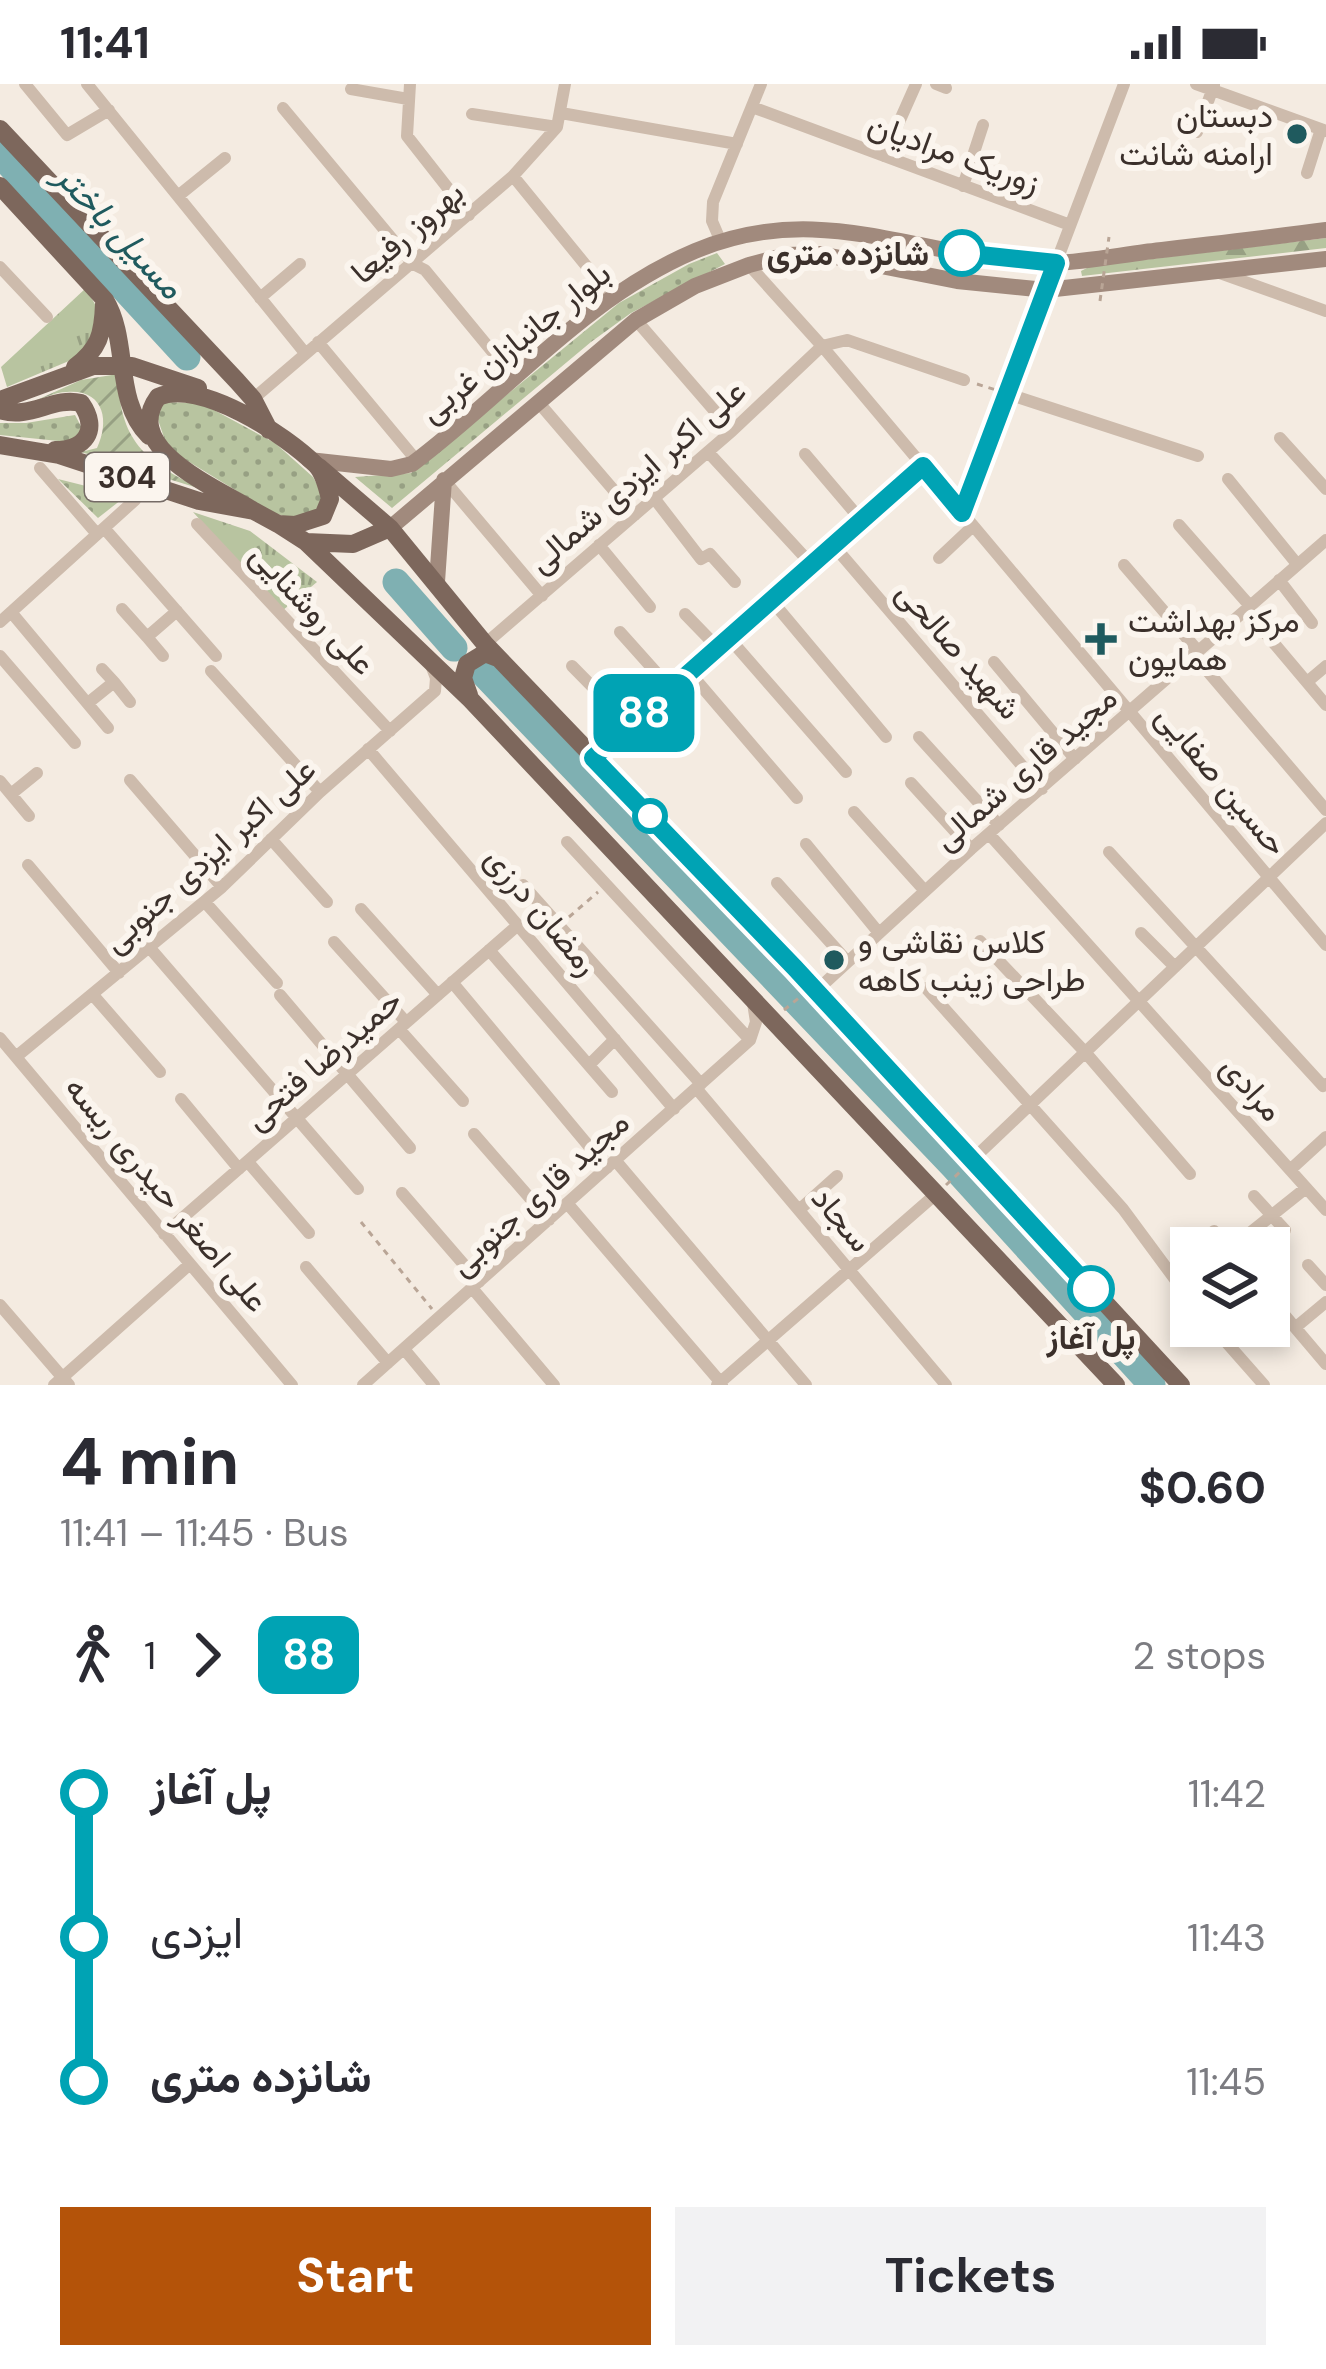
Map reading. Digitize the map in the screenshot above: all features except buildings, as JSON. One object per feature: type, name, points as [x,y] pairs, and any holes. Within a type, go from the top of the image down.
[{"type":"main road","points":[[0,129],[253,399],[269,430]]},
{"type":"main road","points":[[0,186],[105,300],[119,334],[138,426],[176,462],[306,542],[471,700],[943,1188],[1116,1385]]},
{"type":"main road","name":"بلوار جانبازان غربی","points":[[314,464],[391,469],[417,461],[610,295],[721,242],[778,230],[821,228],[962,253],[1056,263],[1326,230]]},
{"type":"main road","points":[[721,242],[749,266]]},
{"type":"main road","name":"بلوار جانبازان غربی","points":[[390,528],[636,320],[695,286],[787,255],[820,254],[957,281],[1046,290],[1326,259]]},
{"type":"main road","points":[[1046,290],[1056,263]]},
{"type":"main road","points":[[64,375],[97,348],[104,331],[105,300]]},
{"type":"main road","points":[[0,400],[93,366],[122,364],[192,383],[314,464],[390,528],[485,644],[808,994],[1181,1385]]},
{"type":"main road","points":[[152,440],[149,418],[158,397],[173,391],[211,399]]},
{"type":"main road","points":[[0,410],[28,414],[70,400],[87,411],[90,433],[85,442],[68,450],[10,446]]},
{"type":"main road","name":"304","points":[[10,446],[58,455],[200,501],[254,511]]},
{"type":"main road","points":[[278,524],[312,522],[326,512],[330,499],[314,464]]},
{"type":"main road","points":[[437,582],[444,480]]},
{"type":"main road","points":[[306,542],[353,544],[390,528]]},
{"type":"main road","points":[[471,700],[463,678],[466,664],[485,653],[502,661]]},
{"type":"street","points":[[25,84],[68,135],[109,110]]},
{"type":"street","points":[[87,84],[304,353]]},
{"type":"street","points":[[559,120],[566,84]]},
{"type":"street","points":[[721,242],[712,221],[713,202],[761,84]]},
{"type":"street","points":[[884,156],[916,84]]},
{"type":"street","points":[[1056,263],[1124,84]]},
{"type":"street","points":[[1196,84],[1324,130],[1307,173]]},
{"type":"street","points":[[1197,132],[1213,87]]},
{"type":"street","points":[[351,89],[409,91],[406,136],[469,215]]},
{"type":"street","name":"زوریک مرادیان","points":[[752,107],[1070,225]]},
{"type":"street","points":[[283,108],[514,378]]},
{"type":"street","points":[[472,114],[559,120],[737,144]]},
{"type":"street","name":"بهروز رفیعا","points":[[253,399],[513,176],[559,120]]},
{"type":"street","points":[[963,186],[983,125]]},
{"type":"street","points":[[178,196],[225,158]]},
{"type":"street","points":[[513,176],[610,295]]},
{"type":"street","points":[[260,298],[300,264]]},
{"type":"street","name":"حسین صفایی","points":[[749,266],[823,346],[1326,945]]},
{"type":"street","points":[[0,267],[47,317]]},
{"type":"street","points":[[1219,272],[1326,311]]},
{"type":"street","points":[[962,513],[1046,290]]},
{"type":"street","points":[[636,320],[732,431]]},
{"type":"street","points":[[823,346],[848,340],[964,380]]},
{"type":"street","points":[[318,342],[417,461]]},
{"type":"street","name":"علی اکبر ایزدی شمالی","points":[[485,644],[823,346]]},
{"type":"street","points":[[1008,394],[1198,456]]},
{"type":"street","points":[[539,403],[635,515]]},
{"type":"street","points":[[1280,438],[1326,489]]},
{"type":"street","points":[[708,452],[812,565]]},
{"type":"street","points":[[805,454],[861,520]]},
{"type":"street","points":[[593,758],[923,466]]},
{"type":"street","points":[[40,468],[216,656]]},
{"type":"street","points":[[1228,479],[1297,564]]},
{"type":"street","points":[[444,480],[542,596]]},
{"type":"street","points":[[654,499],[700,559],[710,554],[735,582]]},
{"type":"street","points":[[108,728],[5,617],[135,500]]},
{"type":"street","name":"علی روشنایی","points":[[197,524],[390,731]]},
{"type":"street","points":[[1180,525],[1326,705]]},
{"type":"street","points":[[939,558],[973,526]]},
{"type":"street","name":"مجید قاری شمالی","points":[[808,994],[1326,540]]},
{"type":"street","points":[[599,545],[650,607]]},
{"type":"street","name":"شهید صالحی","points":[[834,546],[1042,789]]},
{"type":"street","points":[[1124,565],[1326,810]]},
{"type":"street","points":[[1279,580],[1312,623]]},
{"type":"street","points":[[772,601],[886,737]]},
{"type":"street","points":[[122,609],[163,656]]},
{"type":"street","points":[[147,637],[176,611]]},
{"type":"street","points":[[685,614],[723,643],[846,772]]},
{"type":"street","points":[[620,632],[671,689]]},
{"type":"street","name":"علی اکبر ایزدی جنوبی","points":[[17,1056],[204,901],[435,691],[434,668],[418,650]]},
{"type":"street","points":[[0,656],[75,743]]},
{"type":"street","points":[[994,662],[1076,759]]},
{"type":"street","points":[[572,666],[630,725]]},
{"type":"street","points":[[1307,682],[1326,666]]},
{"type":"street","points":[[103,668],[130,702]]},
{"type":"street","points":[[211,671],[320,792]]},
{"type":"street","points":[[690,673],[797,798]]},
{"type":"street","points":[[88,704],[114,682]]},
{"type":"street","name":"مرادی","points":[[919,737],[1138,1002],[1326,1210]]},
{"type":"street","name":"رمضان درزی","points":[[368,749],[674,1108]]},
{"type":"street","points":[[11,794],[37,772]]},
{"type":"street","points":[[130,780],[221,886]]},
{"type":"street","points":[[0,781],[29,817]]},
{"type":"street","points":[[911,783],[971,849]]},
{"type":"street","points":[[854,812],[925,891]]},
{"type":"street","points":[[967,1165],[1326,823]]},
{"type":"street","points":[[272,839],[327,902]]},
{"type":"street","points":[[567,842],[750,1040],[756,1022],[751,994]]},
{"type":"street","points":[[806,844],[879,933]]},
{"type":"street","points":[[1109,852],[1326,1084]]},
{"type":"street","points":[[28,865],[119,973]]},
{"type":"street","points":[[778,883],[847,961]]},
{"type":"street","name":"سجاد","points":[[523,885],[699,1086],[946,1385]]},
{"type":"street","points":[[204,901],[410,1148]]},
{"type":"street","points":[[362,909],[438,994]]},
{"type":"street","name":"حمیدرضا فتحی","points":[[164,1234],[518,925]]},
{"type":"street","points":[[1142,934],[1175,967]]},
{"type":"street","points":[[980,941],[1085,1052],[1190,1174]]},
{"type":"street","points":[[334,942],[463,1101]]},
{"type":"street","points":[[149,947],[358,1189]]},
{"type":"street","points":[[489,950],[612,1092]]},
{"type":"street","points":[[452,982],[806,1385]]},
{"type":"street","points":[[926,988],[1123,1209],[1170,1273]]},
{"type":"street","points":[[93,994],[160,1072]]},
{"type":"street","points":[[589,1065],[615,1040]]},
{"type":"street","name":"مجید قاری جنوبی","points":[[363,1385],[750,1040]]},
{"type":"street","name":"علی اصغر حیدری ریسه","points":[[1,1041],[292,1385]]},
{"type":"street","points":[[181,1099],[309,1233]]},
{"type":"street","points":[[1290,1170],[1323,1132]]},
{"type":"street","points":[[475,1134],[549,1220]]},
{"type":"street","points":[[799,1210],[837,1176]]},
{"type":"street","points":[[1257,1227],[1306,1187]]},
{"type":"street","points":[[567,1203],[720,1384],[943,1188]]},
{"type":"street","points":[[402,1193],[554,1385]]},
{"type":"street","points":[[1254,1196],[1282,1227]]},
{"type":"street","points":[[0,1305],[62,1383],[190,1264]]},
{"type":"street","points":[[1308,1265],[1326,1286]]},
{"type":"street","points":[[306,1267],[388,1363]]},
{"type":"street","points":[[1296,1327],[1326,1302]]},
{"type":"street","points":[[1290,1320],[1326,1364]]},
{"type":"street","points":[[1231,1347],[1264,1385]]},
{"type":"street","points":[[404,1349],[434,1385]]},
{"type":"path","points":[[1100,301],[1109,237]]},
{"type":"path","points":[[964,380],[1008,394]]},
{"type":"path","points":[[559,926],[606,884]]},
{"type":"path","points":[[786,1007],[808,994]]},
{"type":"path","points":[[943,1188],[967,1165]]},
{"type":"path","points":[[361,1222],[439,1318]]},
{"type":"green space","points":[[1326,238],[1326,248],[1082,276],[1081,271],[1091,266]]},
{"type":"green space","points":[[717,253],[725,264],[631,313],[591,342],[392,508],[355,477],[411,473],[619,303]]},
{"type":"green space","points":[[86,288],[101,326],[76,358],[7,387],[1,367]]},
{"type":"green space","points":[[118,374],[124,416],[139,446],[165,469],[201,489],[81,452],[97,448],[103,427],[101,409],[89,396],[62,392],[28,404],[81,380]]},
{"type":"green space","points":[[163,402],[201,403],[275,443],[313,477],[323,495],[323,508],[290,518],[271,512],[168,449],[156,414]]},
{"type":"green space","points":[[75,415],[83,430],[68,442],[0,435],[0,423]]},
{"type":"green space","points":[[58,479],[126,496],[98,518]]},
{"type":"green space","points":[[193,512],[250,531],[317,582],[282,611]]},
{"type":"waterway","name":"مسیل باختر","points":[[0,154],[187,357]]},
{"type":"waterway","name":"مسیل باختر","points":[[396,582],[454,648]]},
{"type":"waterway","name":"مسیل باختر","points":[[480,670],[953,1166],[1152,1385]]},
{"type":"bus line","name":"88","points":[[962,253],[1056,263],[962,513],[923,466],[593,758],[795,968],[1091,1289]]},
{"type":"place","name":"دبستان ارامنه شانت","points":[[1297,134]]},
{"type":"place","name":"شانزده متری","points":[[962,253]]},
{"type":"place","name":"مرکز بهداشت همایون","points":[[1101,639]]},
{"type":"place","name":"کلاس نقاشی و طراحی زینب کاهه","points":[[834,960]]},
{"type":"place","name":"پل آغاز","points":[[1091,1289]]}]
